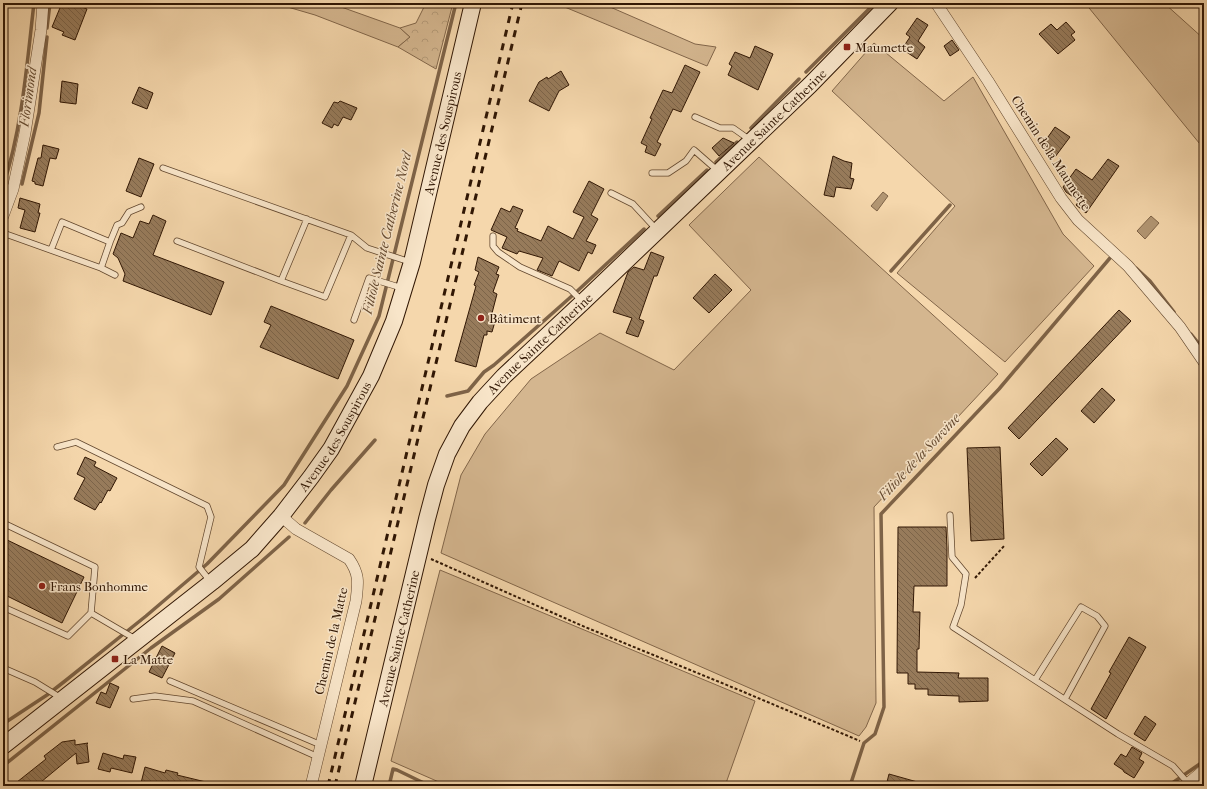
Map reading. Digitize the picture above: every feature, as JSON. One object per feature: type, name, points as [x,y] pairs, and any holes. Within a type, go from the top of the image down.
[{"type":"main road","name":"Avenue des Souspirous","points":[[3,746],[252,549],[281,516],[323,460],[352,411],[384,346],[405,289],[474,3]]},
{"type":"main road","name":"Avenue Sainte-Catherine","points":[[363,786],[436,485],[448,454],[462,426],[480,402],[504,376],[580,299],[657,231],[719,172],[810,85],[890,3]]},
{"type":"street","points":[[3,216],[8,187],[25,133],[41,30],[43,3]]},
{"type":"street","name":"Chemin de la Maumette","points":[[936,3],[988,81],[1061,198],[1078,220],[1128,266],[1180,327],[1204,362]]},
{"type":"street","name":"Chemin de la Matte","points":[[281,516],[296,528],[349,559],[354,567],[359,581],[356,601],[311,786]]},
{"type":"street","points":[[1186,784],[1204,770]]},
{"type":"lane","points":[[694,117],[720,128],[733,128],[751,141]]},
{"type":"lane","points":[[652,173],[668,173],[686,161],[694,150],[719,172]]},
{"type":"lane","points":[[163,168],[351,235],[367,248],[412,262]]},
{"type":"lane","points":[[611,193],[633,204],[657,231]]},
{"type":"lane","points":[[101,268],[117,225],[122,224],[129,212],[141,207]]},
{"type":"lane","points":[[281,281],[307,219]]},
{"type":"lane","points":[[51,250],[62,222],[110,242]]},
{"type":"lane","points":[[3,233],[101,268],[115,275]]},
{"type":"lane","points":[[177,241],[325,297],[351,235]]},
{"type":"lane","points":[[493,236],[493,246],[498,252],[520,267],[570,289],[580,299]]},
{"type":"lane","points":[[354,320],[369,278],[405,289]]},
{"type":"lane","points":[[57,447],[76,442],[207,506],[210,517],[199,567],[212,582]]},
{"type":"lane","points":[[950,515],[952,557],[966,574],[962,605],[953,627],[1118,734],[1173,766],[1186,784]]},
{"type":"lane","points":[[3,523],[95,567],[91,612],[68,636],[3,607]]},
{"type":"lane","points":[[1035,680],[1081,607],[1097,616],[1105,626],[1065,699]]},
{"type":"lane","points":[[91,612],[138,640]]},
{"type":"lane","points":[[3,668],[35,682],[63,699]]},
{"type":"lane","points":[[170,681],[321,745]]},
{"type":"lane","points":[[133,699],[155,696],[193,701],[318,757]]},
{"type":"path","points":[[964,589],[1005,546]]},
{"type":"path","points":[[419,553],[585,627],[860,741]]},
{"type":"green space","points":[[274,3],[330,3],[400,28],[410,37],[398,47],[315,15]]},
{"type":"green space","points":[[426,3],[453,3],[436,69],[398,47],[410,37],[400,28],[416,23]]},
{"type":"green space","points":[[555,3],[601,3],[695,44],[716,47],[707,66]]},
{"type":"green space","points":[[1085,3],[1164,3],[1204,39],[1204,149]]},
{"type":"green space","points":[[874,43],[944,101],[973,77],[1063,234],[1094,266],[1005,362],[897,273],[955,206],[832,91]]},
{"type":"green space","points":[[759,157],[998,374],[874,507],[876,703],[866,727],[859,736],[441,553],[461,475],[485,434],[531,379],[600,333],[674,370],[751,290],[689,225]]},
{"type":"green space","points":[[440,570],[755,701],[725,786],[448,786],[391,761]]},
{"type":"shaded area","points":[[883,192],[888,196],[877,211],[871,206]]},
{"type":"shaded area","points":[[1151,216],[1159,223],[1145,239],[1137,231]]},
{"type":"building","points":[[62,3],[71,3],[87,9],[75,40],[62,35],[64,32],[52,27]]},
{"type":"building","points":[[917,18],[928,25],[918,41],[925,47],[917,59],[902,49],[910,37],[906,34]]},
{"type":"building","points":[[1066,22],[1075,32],[1071,35],[1075,40],[1058,54],[1039,34],[1051,24],[1057,30]]},
{"type":"building","points":[[952,40],[959,50],[950,56],[944,46]]},
{"type":"building","points":[[755,46],[773,54],[758,90],[728,75],[732,66],[729,64],[735,52],[750,58]]},
{"type":"building","points":[[685,65],[700,72],[681,112],[673,109],[657,142],[661,144],[655,156],[645,152],[647,146],[641,143],[652,119],[650,118],[663,90],[672,93]]},
{"type":"building","points":[[561,71],[569,85],[559,91],[549,111],[529,101],[539,82],[547,77],[548,79]]},
{"type":"building","points":[[62,81],[78,84],[76,104],[60,102]]},
{"type":"building","points":[[139,87],[153,93],[147,109],[132,103]]},
{"type":"building","points":[[340,101],[357,108],[351,120],[343,117],[338,126],[334,124],[332,128],[322,123],[334,102],[338,103]]},
{"type":"building","points":[[1055,127],[1070,137],[1055,157],[1041,147]]},
{"type":"building","points":[[723,138],[734,143],[719,156],[712,148]]},
{"type":"building","points":[[43,145],[59,149],[56,159],[50,158],[43,186],[35,184],[35,182],[32,181],[38,158],[41,158]]},
{"type":"building","points":[[833,156],[852,163],[850,178],[854,179],[851,189],[836,187],[834,197],[824,195]]},
{"type":"building","points":[[139,158],[154,164],[141,197],[126,191]]},
{"type":"building","points":[[1108,159],[1119,166],[1086,213],[1076,205],[1079,201],[1066,192],[1063,187],[1076,169],[1092,180]]},
{"type":"building","points":[[589,181],[604,189],[591,215],[598,219],[586,241],[596,245],[592,254],[588,252],[579,271],[559,261],[552,276],[537,270],[543,258],[519,251],[517,254],[502,248],[507,237],[491,230],[501,208],[510,212],[513,206],[523,210],[515,228],[518,229],[517,231],[541,241],[548,226],[573,239],[584,217],[573,212]]},
{"type":"building","points":[[20,198],[40,204],[38,213],[40,213],[35,232],[20,228],[25,210],[18,208]]},
{"type":"building","points":[[153,215],[166,221],[153,255],[224,282],[211,315],[123,281],[125,274],[118,258],[113,254],[121,233],[133,238],[140,221],[149,224]]},
{"type":"building","points":[[651,252],[664,257],[657,276],[654,276],[639,319],[644,321],[638,337],[626,333],[632,318],[613,312],[628,272],[634,267],[644,270]]},
{"type":"building","points":[[478,257],[499,267],[496,274],[499,275],[493,292],[497,294],[491,317],[496,318],[492,332],[487,331],[487,335],[484,335],[476,367],[455,361],[476,286],[474,285],[479,272],[475,270]]},
{"type":"building","points":[[715,274],[732,290],[709,313],[693,298]]},
{"type":"building","points":[[271,306],[354,340],[338,379],[260,347],[271,325],[264,322]]},
{"type":"building","points":[[1119,310],[1131,321],[1019,439],[1008,428]]},
{"type":"building","points":[[1102,388],[1115,400],[1094,423],[1081,411]]},
{"type":"building","points":[[1056,438],[1068,449],[1042,476],[1030,464]]},
{"type":"building","points":[[1000,447],[1004,539],[971,541],[967,448]]},
{"type":"building","points":[[85,457],[96,462],[94,466],[117,478],[110,491],[108,490],[101,503],[100,502],[95,510],[74,499],[85,478],[77,474]]},
{"type":"building","points":[[898,527],[946,527],[947,586],[914,586],[913,612],[920,612],[917,672],[959,673],[958,678],[988,678],[988,701],[959,702],[959,696],[928,695],[928,689],[915,689],[915,684],[908,684],[908,673],[897,673]]},
{"type":"building","name":"Frans Bonhomme","points":[[3,538],[84,577],[62,623],[3,594]]},
{"type":"building","points":[[1129,637],[1146,647],[1106,719],[1091,709],[1111,673],[1109,672]]},
{"type":"building","points":[[162,646],[175,653],[162,678],[149,672]]},
{"type":"building","points":[[110,683],[119,687],[110,708],[96,703],[101,692],[106,694]]},
{"type":"building","points":[[1145,716],[1156,724],[1145,741],[1134,734]]},
{"type":"building","points":[[75,740],[75,745],[88,743],[89,762],[77,764],[76,753],[41,782],[45,786],[12,786],[46,759],[44,756],[62,742]]},
{"type":"building","points":[[1132,747],[1142,753],[1139,759],[1144,762],[1134,778],[1114,764],[1121,754],[1126,757]]},
{"type":"building","points":[[103,753],[123,759],[124,755],[136,757],[132,773],[111,768],[110,772],[98,769]]},
{"type":"building","points":[[145,767],[165,773],[166,770],[178,773],[177,775],[206,782],[205,786],[164,786],[154,783],[153,786],[151,786],[141,783]]},
{"type":"building","points":[[889,774],[921,783],[920,786],[886,786]]},
{"type":"waterway","points":[[3,186],[10,165],[19,119],[34,3]]},
{"type":"waterway","name":"Florimond","points":[[47,28],[50,3]]},
{"type":"waterway","name":"Filiole Sainte Catherine Nord","points":[[3,724],[47,695],[65,681],[146,616],[207,564],[284,485],[347,386],[379,316],[456,3]]},
{"type":"waterway","points":[[806,72],[875,3]]},
{"type":"waterway","name":"Florimond","points":[[22,184],[39,113],[47,37]]},
{"type":"waterway","points":[[751,128],[799,79]]},
{"type":"waterway","points":[[716,162],[737,142]]},
{"type":"waterway","points":[[658,216],[707,170]]},
{"type":"waterway","points":[[891,271],[950,205]]},
{"type":"waterway","points":[[447,396],[468,391],[484,372],[494,365],[573,295],[644,229]]},
{"type":"waterway","name":"Filiole de la Souvine","points":[[850,786],[864,743],[875,734],[884,707],[881,514],[999,389],[1110,258]]},
{"type":"waterway","name":"Filiole de la Souvine","points":[[1136,268],[1150,281],[1174,312]]},
{"type":"waterway","name":"Filiole de la Souvine","points":[[1191,334],[1204,350]]},
{"type":"waterway","points":[[305,523],[331,490],[375,440]]},
{"type":"waterway","points":[[3,766],[151,648],[219,599],[289,537]]},
{"type":"waterway","points":[[1168,786],[1204,761]]},
{"type":"waterway","name":"Filiole de la Souvine","points":[[389,786],[393,769],[430,786]]},
{"type":"railway","points":[[328,786],[513,3]]},
{"type":"railway","points":[[335,786],[522,3]]},
{"type":"place","name":"Maumette","points":[[847,47]]},
{"type":"place","name":"Bâtiment","points":[[481,318]]},
{"type":"place","name":"Frans Bonhomme","points":[[42,586]]},
{"type":"place","name":"La Matte","points":[[115,659]]}]
